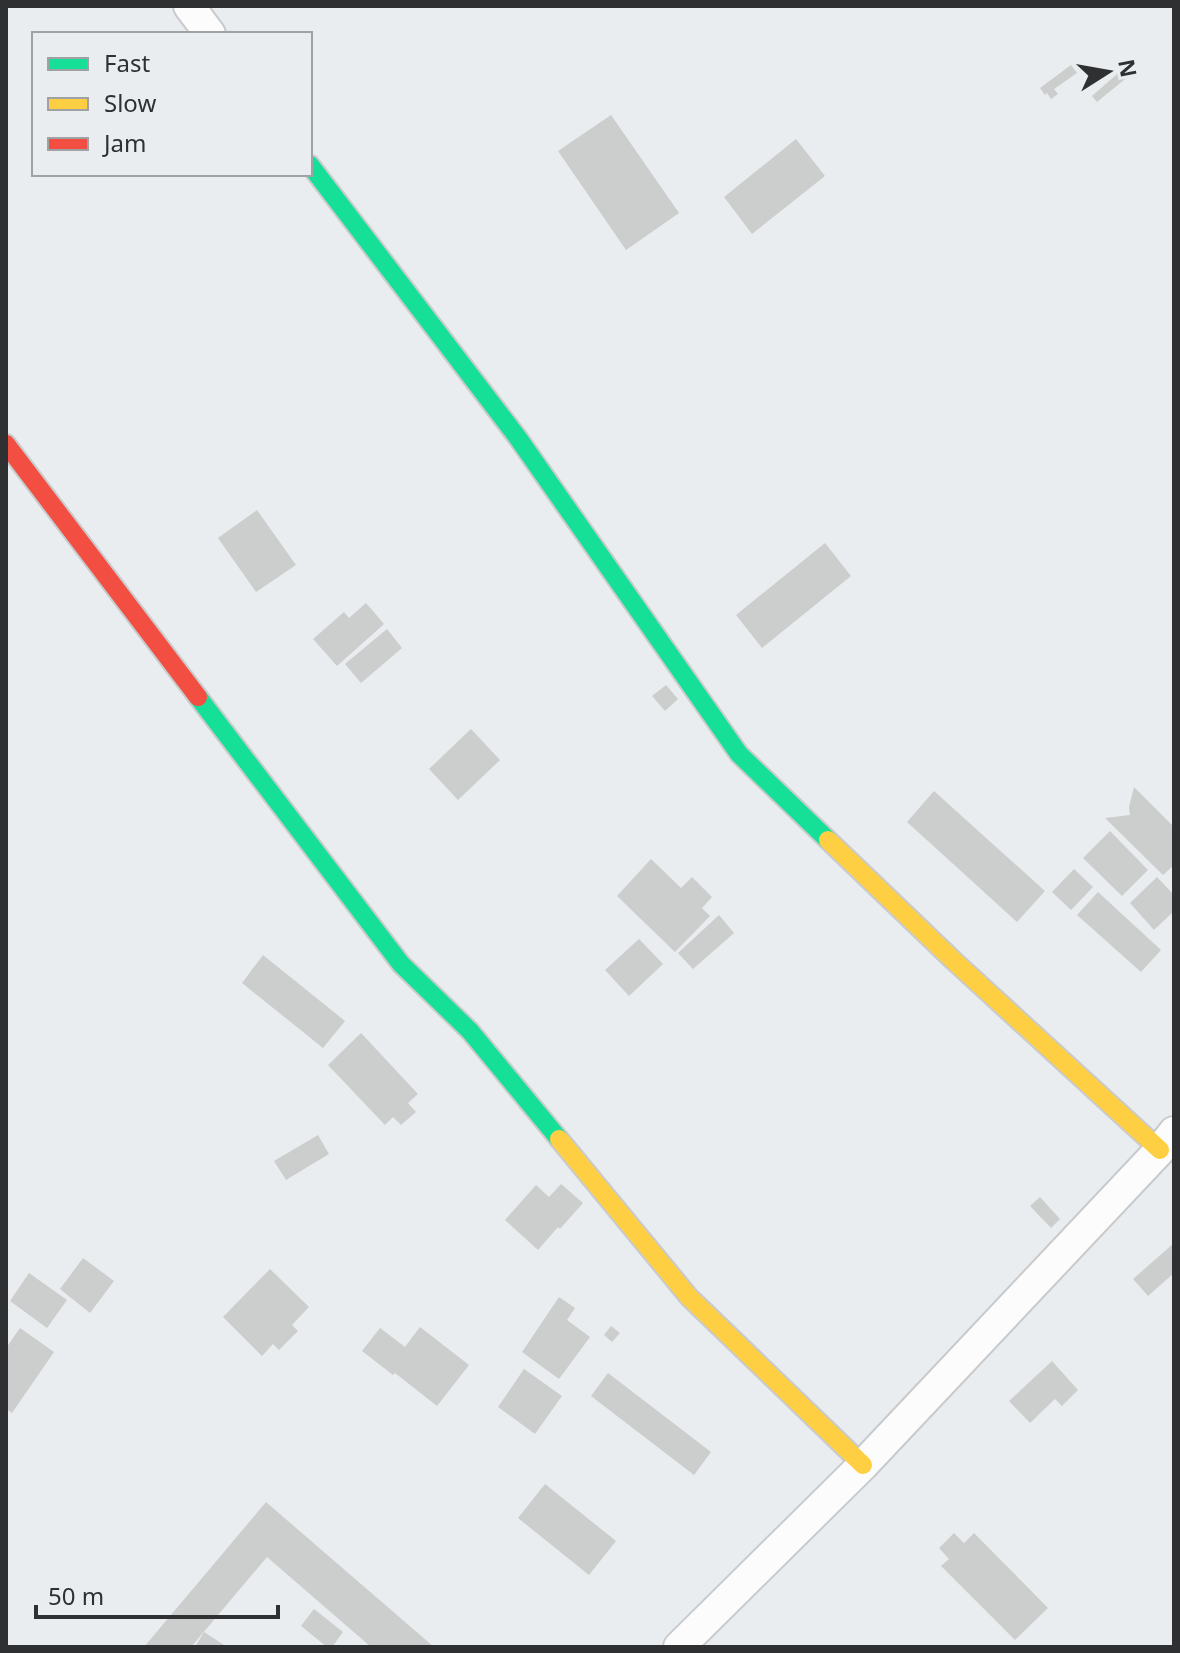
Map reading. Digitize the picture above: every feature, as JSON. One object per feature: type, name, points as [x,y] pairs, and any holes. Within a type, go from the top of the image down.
[{"type":"street","points":[[189,6],[208,32]]},
{"type":"street","points":[[312,168],[518,438],[739,754],[954,961],[1167,1141],[863,1465],[679,1647]]},
{"type":"street","points":[[6,444],[401,964],[470,1031],[689,1297],[863,1465]]},
{"type":"building","points":[[1071,65],[1077,73],[1054,89],[1058,94],[1051,99],[1047,93],[1045,95],[1040,88]]},
{"type":"building","points":[[1124,68],[1130,75],[1097,102],[1092,96]]},
{"type":"building","points":[[611,115],[679,213],[626,250],[558,151]]},
{"type":"building","points":[[796,139],[825,176],[752,234],[724,197]]},
{"type":"building","points":[[257,510],[296,565],[256,592],[218,538]]},
{"type":"building","points":[[825,543],[851,576],[762,648],[736,615]]},
{"type":"building","points":[[366,603],[384,624],[337,666],[313,639],[344,612],[349,618]]},
{"type":"building","points":[[387,629],[402,648],[361,683],[345,664]]},
{"type":"building","points":[[666,685],[678,699],[665,711],[652,696]]},
{"type":"building","points":[[471,729],[500,760],[458,800],[429,769]]},
{"type":"building","points":[[1134,787],[1174,827],[1174,865],[1163,875],[1105,818],[1130,815]]},
{"type":"building","points":[[934,791],[1045,891],[1017,922],[907,822]]},
{"type":"building","points":[[1110,831],[1148,870],[1122,896],[1083,858]]},
{"type":"building","points":[[651,859],[681,888],[692,877],[712,897],[702,908],[710,916],[675,952],[617,896]]},
{"type":"building","points":[[1074,869],[1093,887],[1071,910],[1052,892]]},
{"type":"building","points":[[1157,877],[1174,895],[1174,911],[1154,930],[1130,903]]},
{"type":"building","points":[[1098,892],[1161,950],[1141,972],[1077,915]]},
{"type":"building","points":[[719,915],[734,933],[693,969],[678,953]]},
{"type":"building","points":[[639,939],[663,964],[629,996],[605,970]]},
{"type":"building","points":[[263,955],[345,1021],[323,1048],[242,983]]},
{"type":"building","points":[[361,1033],[418,1094],[408,1103],[416,1112],[401,1125],[393,1117],[385,1125],[328,1065]]},
{"type":"building","points":[[318,1135],[329,1154],[286,1180],[274,1161]]},
{"type":"building","points":[[561,1184],[583,1203],[538,1250],[505,1220],[536,1185],[549,1197]]},
{"type":"building","points":[[1040,1197],[1060,1219],[1051,1228],[1030,1206]]},
{"type":"building","points":[[1174,1243],[1174,1273],[1148,1296],[1133,1279]]},
{"type":"building","points":[[83,1258],[114,1281],[90,1313],[60,1289]]},
{"type":"building","points":[[270,1269],[309,1307],[292,1325],[298,1331],[279,1350],[273,1344],[262,1356],[223,1317]]},
{"type":"building","points":[[29,1273],[67,1300],[47,1328],[10,1301]]},
{"type":"building","points":[[559,1297],[575,1308],[567,1320],[590,1337],[559,1379],[522,1352]]},
{"type":"building","points":[[611,1326],[620,1333],[612,1342],[604,1335]]},
{"type":"building","points":[[420,1327],[469,1365],[437,1406],[362,1351],[380,1328],[405,1347]]},
{"type":"building","points":[[20,1328],[54,1352],[12,1413],[6,1409],[6,1348]]},
{"type":"building","points":[[1052,1361],[1078,1390],[1062,1406],[1055,1399],[1030,1423],[1009,1401]]},
{"type":"building","points":[[524,1369],[562,1396],[535,1434],[498,1407]]},
{"type":"building","points":[[608,1373],[711,1452],[694,1475],[591,1396]]},
{"type":"building","points":[[545,1484],[616,1541],[589,1575],[518,1518]]},
{"type":"building","points":[[266,1502],[434,1647],[371,1647],[267,1557],[191,1647],[144,1647]]},
{"type":"building","points":[[954,1533],[964,1543],[974,1533],[1048,1608],[1015,1640],[941,1566],[949,1559],[939,1548]]},
{"type":"building","points":[[314,1609],[343,1632],[332,1647],[327,1647],[301,1626]]},
{"type":"building","points":[[204,1632],[227,1647],[195,1647]]},
{"type":"traffic: fast","points":[[312,168],[518,438],[739,754],[828,840]]},
{"type":"traffic: fast","points":[[198,697],[401,964],[470,1031],[559,1139]]},
{"type":"traffic: slow","points":[[828,840],[954,961],[1160,1150]]},
{"type":"traffic: slow","points":[[559,1139],[689,1297],[863,1465]]},
{"type":"traffic: jam","points":[[6,444],[198,697]]}]
